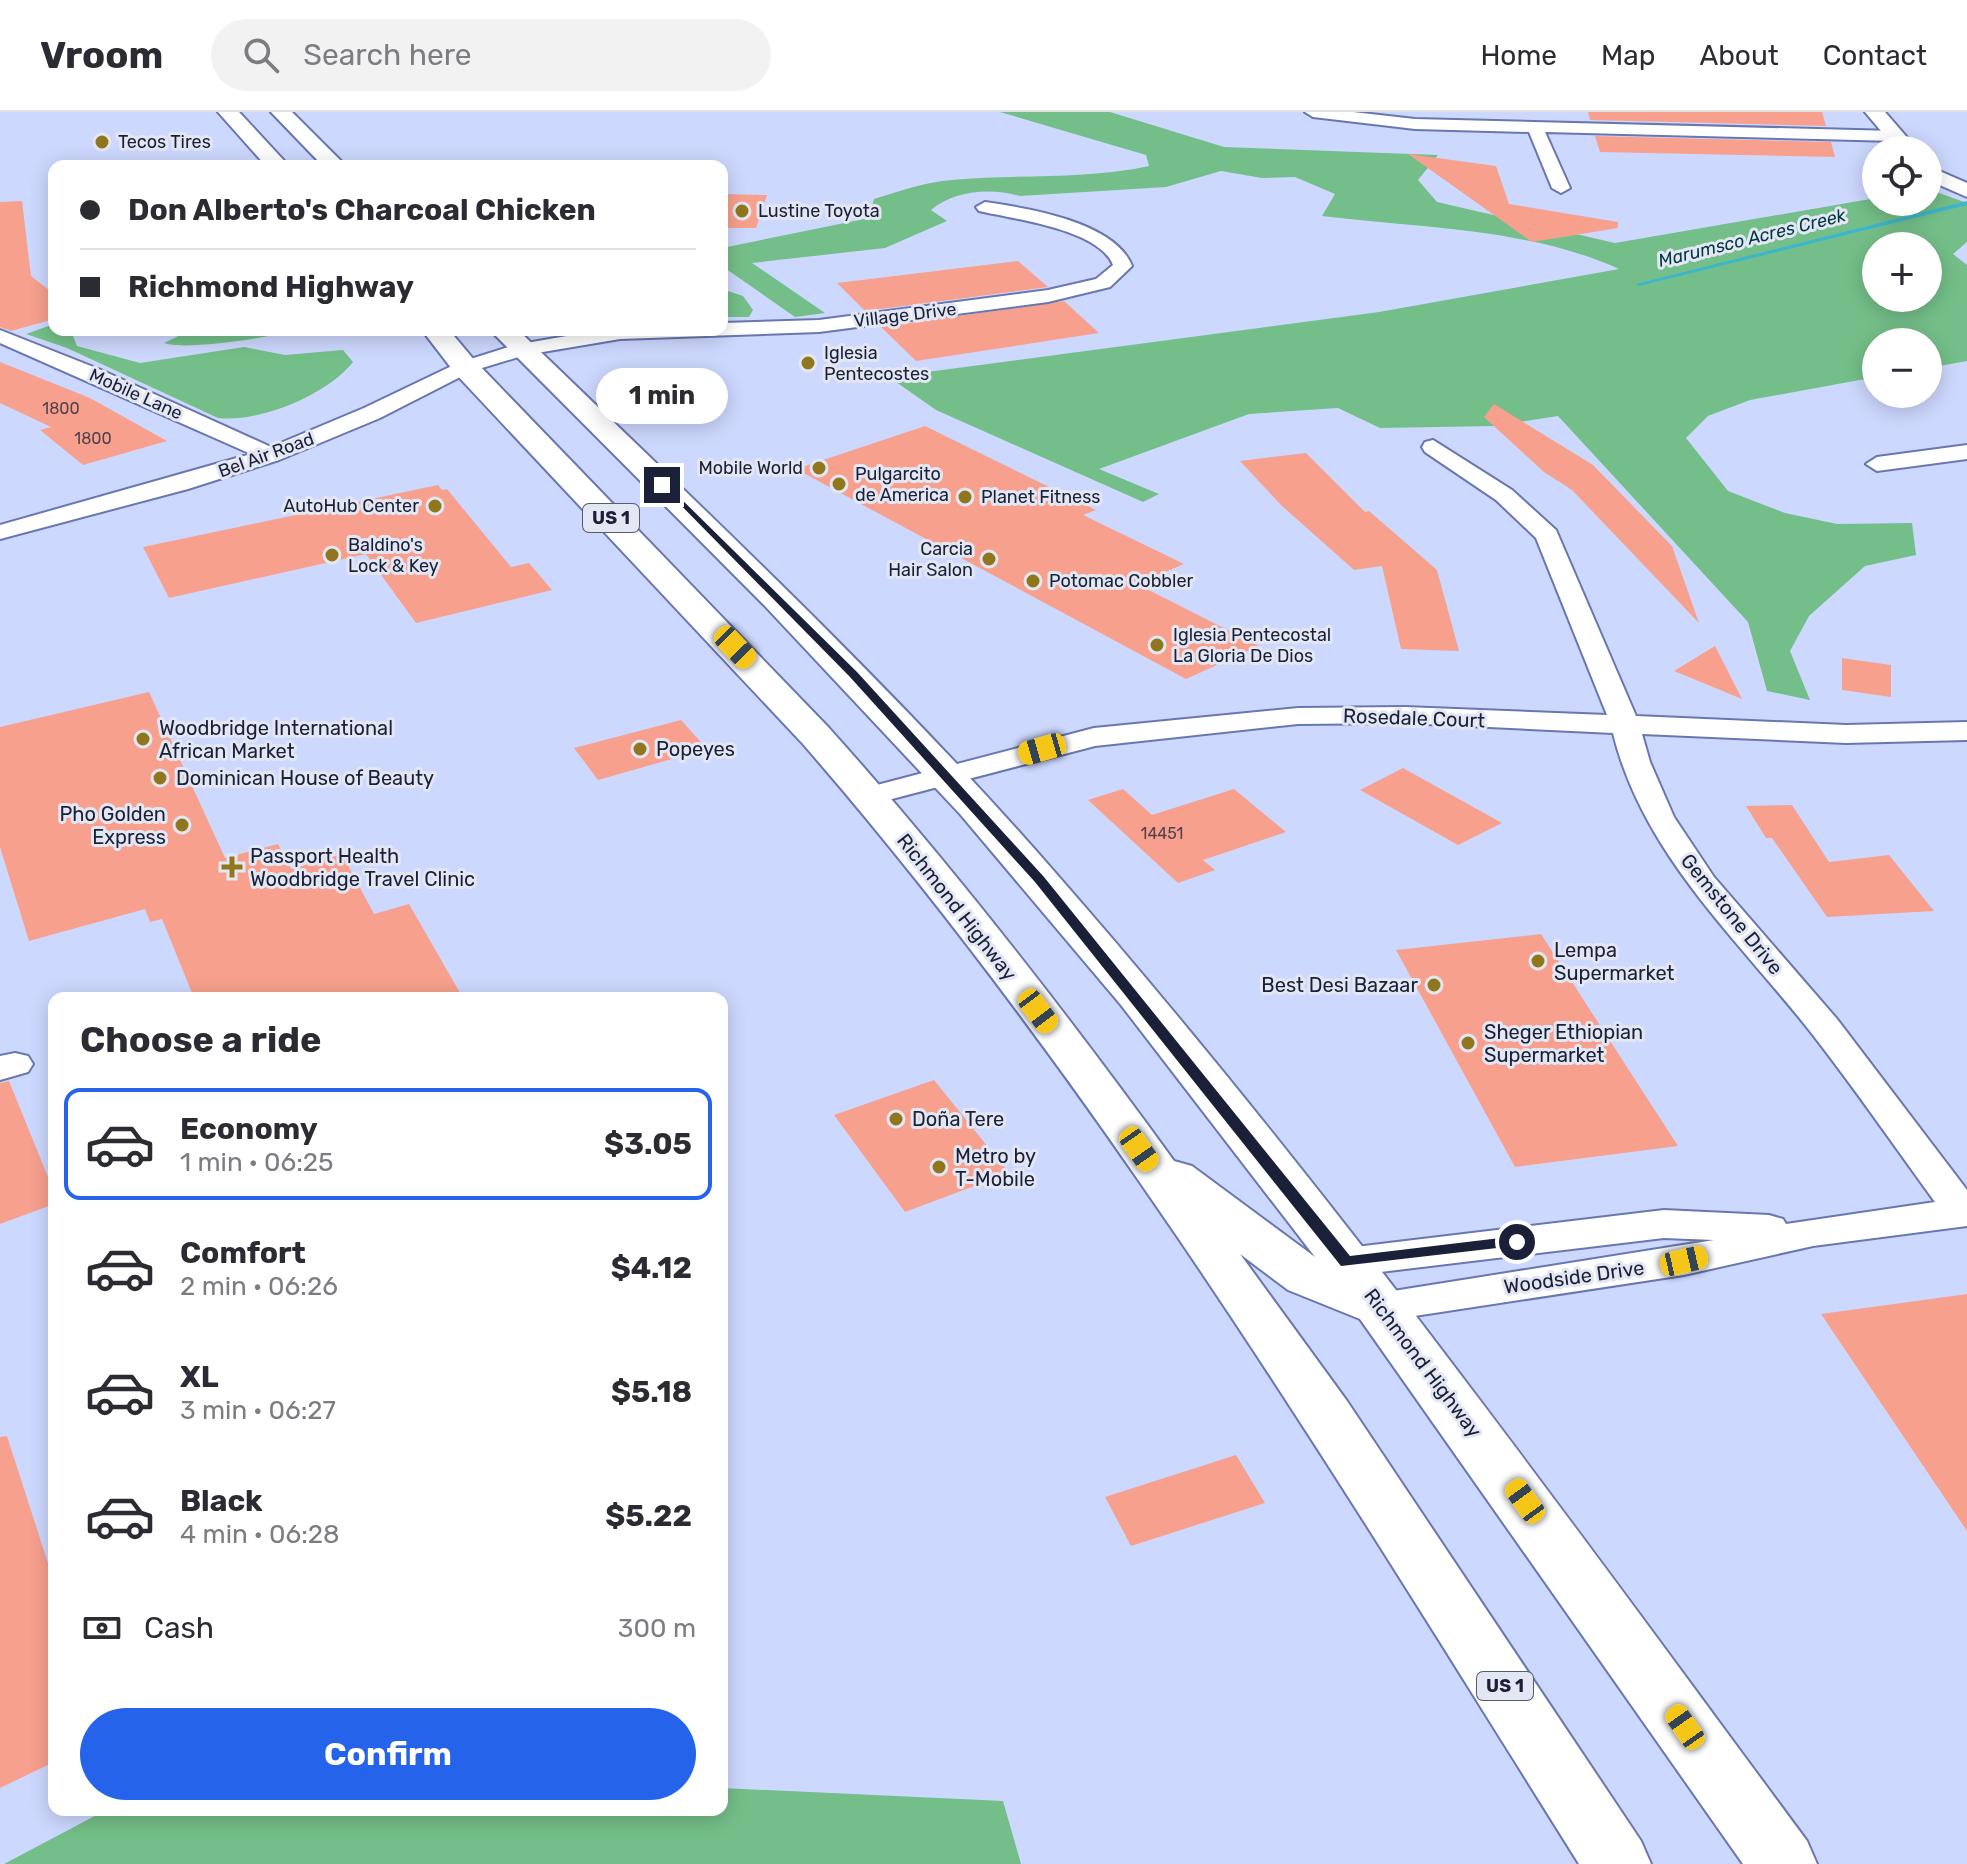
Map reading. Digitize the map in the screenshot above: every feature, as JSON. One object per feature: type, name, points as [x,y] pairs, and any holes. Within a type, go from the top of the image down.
[{"type":"main road","points":[[228,112],[277,160]]},
{"type":"main road","points":[[281,112],[329,160]]},
{"type":"main road","name":"Richmond Highway","points":[[440,336],[465,367],[756,669],[869,796],[1004,966],[1139,1149],[1327,1416],[1617,1864]]},
{"type":"main road","name":"Richmond Highway","points":[[513,339],[853,674],[947,775],[1127,984],[1364,1284],[1543,1525],[1783,1864]]},
{"type":"main road","points":[[1139,1149],[1289,1266],[1325,1286],[1364,1284]]},
{"type":"street","points":[[1313,112],[1399,123],[1862,141]]},
{"type":"street","points":[[1875,112],[1896,136]]},
{"type":"street","points":[[1535,127],[1561,188]]},
{"type":"street","points":[[1942,179],[1967,191]]},
{"type":"street","name":"Village Drive","points":[[728,329],[805,327],[1048,296],[1103,283],[1123,266],[1118,252],[1103,242],[1034,215],[985,207]]},
{"type":"street","name":"Mobile Lane","points":[[0,336],[94,374],[271,455]]},
{"type":"street","name":"Village Drive","points":[[513,339],[566,336]]},
{"type":"street","name":"Bel Air Road","points":[[0,532],[180,484],[271,455],[372,413],[465,367],[513,339]]},
{"type":"street","name":"Gemstone Drive","points":[[1433,447],[1504,495],[1547,535],[1626,726],[1647,793],[1680,850],[1702,883],[1825,1027],[1965,1212]]},
{"type":"street","points":[[1877,464],[1967,452]]},
{"type":"street","name":"Rosedale Court","points":[[869,796],[1094,737],[1298,716],[1405,715],[1846,734],[1967,731]]},
{"type":"street","name":"Woodside Drive","points":[[1364,1284],[1684,1261],[1813,1232],[1965,1212]]},
{"type":"street","name":"Woodside Drive","points":[[1364,1284],[1664,1224],[1813,1232]]},
{"type":"green space","points":[[1000,112],[1110,112],[1224,147],[1438,155],[1418,180],[1437,202],[1615,243],[1862,200],[1862,216],[1942,216],[1942,194],[1967,203],[1967,242],[1953,254],[1967,265],[1967,361],[1942,365],[1942,328],[1862,328],[1862,380],[1750,400],[1708,416],[1686,438],[1728,491],[1785,513],[1837,524],[1912,523],[1916,555],[1865,566],[1809,616],[1790,651],[1810,700],[1767,691],[1748,622],[1558,416],[1493,426],[1380,428],[1338,408],[1249,414],[1099,469],[1159,494],[1143,502],[936,410],[889,377],[1379,312],[1619,269],[1584,255],[1511,237],[1322,216],[1335,194],[1295,177],[1262,178],[1221,171],[1166,187],[1020,196],[974,192],[951,198],[931,210],[947,221],[885,248],[752,263],[825,313],[795,317],[728,270],[728,247],[869,218],[874,199],[913,187],[952,180],[1149,166],[1146,155]]},
{"type":"green space","points":[[728,291],[743,296],[753,310],[749,317],[728,317]]},
{"type":"green space","points":[[48,326],[48,336],[73,336],[77,346],[140,363],[244,347],[285,355],[343,350],[353,362],[327,385],[292,404],[253,416],[218,418],[67,348],[26,334]]},
{"type":"green space","points":[[179,336],[268,336],[208,344],[164,343]]},
{"type":"green space","points":[[728,1788],[1003,1801],[1021,1864],[4,1864],[95,1816],[728,1816]]},
{"type":"building","points":[[1588,112],[1822,112],[1826,126],[1590,120]]},
{"type":"building","points":[[1595,136],[1831,142],[1835,157],[1600,152]]},
{"type":"building","points":[[1408,154],[1496,166],[1509,204],[1618,222],[1618,228],[1532,242]]},
{"type":"building","name":"Lustine Toyota","points":[[728,194],[767,195],[756,228],[728,228]]},
{"type":"building","points":[[22,201],[31,276],[48,289],[48,321],[11,331],[0,327],[0,202]]},
{"type":"building","points":[[1018,261],[1048,287],[865,311],[837,283]]},
{"type":"building","points":[[1064,301],[1099,333],[916,361],[881,327]]},
{"type":"building","points":[[0,362],[90,398],[167,441],[83,465],[40,430],[51,427],[0,403]]},
{"type":"building","points":[[1494,404],[1593,465],[1672,546],[1699,623],[1572,490],[1544,472],[1484,417]]},
{"type":"building","points":[[925,426],[1096,510],[1083,515],[1184,564],[1137,584],[1259,646],[1186,679],[796,469]]},
{"type":"building","points":[[1306,453],[1365,512],[1369,511],[1437,570],[1459,651],[1401,649],[1382,566],[1354,570],[1281,505],[1240,461]]},
{"type":"building","points":[[438,485],[442,490],[447,489],[511,567],[529,563],[552,590],[416,623],[366,554],[169,598],[143,547]]},
{"type":"building","points":[[1715,646],[1742,699],[1674,671]]},
{"type":"building","points":[[1842,658],[1891,665],[1891,697],[1842,690]]},
{"type":"building","points":[[149,692],[225,858],[278,844],[291,869],[342,854],[374,914],[409,904],[460,992],[192,992],[162,919],[150,922],[145,909],[29,941],[0,847],[0,727]]},
{"type":"building","name":"Popeyes","points":[[681,720],[707,749],[598,780],[574,748]]},
{"type":"building","points":[[1403,768],[1502,823],[1458,845],[1360,790]]},
{"type":"building","points":[[1123,789],[1152,815],[1234,789],[1286,832],[1203,860],[1215,870],[1178,883],[1088,800]]},
{"type":"building","points":[[1792,805],[1829,862],[1889,855],[1934,911],[1827,917],[1772,838],[1766,838],[1746,806]]},
{"type":"building","points":[[1541,934],[1678,1146],[1515,1167],[1396,950]]},
{"type":"building","points":[[934,1080],[1009,1173],[905,1212],[834,1115]]},
{"type":"building","points":[[9,1081],[48,1177],[48,1206],[0,1224],[0,1083]]},
{"type":"building","points":[[1967,1294],[1967,1531],[1821,1314]]},
{"type":"building","points":[[7,1436],[48,1563],[48,1765],[0,1788],[0,1437]]},
{"type":"building","points":[[1236,1455],[1265,1503],[1131,1546],[1105,1497]]},
{"type":"waterway","name":"Marumsco Acres Creek","points":[[1639,284],[1967,203]]},
{"type":"place","name":"Tecos Tires","points":[[102,142]]},
{"type":"place","name":"Lustine Toyota","points":[[742,211]]},
{"type":"place","name":"Iglesia Pentecostes","points":[[808,363]]},
{"type":"place","name":"Mobile World","points":[[819,468]]},
{"type":"place","name":"Pulgarcito de America","points":[[839,484]]},
{"type":"place","name":"Planet Fitness","points":[[965,497]]},
{"type":"place","name":"AutoHub Center","points":[[435,506]]},
{"type":"place","name":"Baldino's Lock & Key","points":[[332,555]]},
{"type":"place","name":"Carcia Hair Salon","points":[[989,559]]},
{"type":"place","name":"Potomac Cobbler","points":[[1033,581]]},
{"type":"place","name":"Iglesia Pentecostal La Gloria De Dios","points":[[1157,645]]},
{"type":"place","name":"Woodbridge International African Market","points":[[143,739]]},
{"type":"place","name":"Popeyes","points":[[640,749]]},
{"type":"place","name":"Dominican House of Beauty","points":[[160,778]]},
{"type":"place","name":"Pho Golden Express","points":[[182,825]]},
{"type":"place","name":"Passport Health Woodbridge Travel Clinic","points":[[232,867]]},
{"type":"place","name":"Lempa Supermarket","points":[[1538,961]]},
{"type":"place","name":"Best Desi Bazaar","points":[[1434,985]]},
{"type":"place","name":"Sheger Ethiopian Supermarket","points":[[1468,1043]]},
{"type":"place","name":"Doña Tere","points":[[896,1119]]},
{"type":"place","name":"Metro by T-Mobile","points":[[939,1167]]},
{"type":"route","points":[[662,485],[853,674],[1040,879],[1347,1262],[1517,1242]]}]
